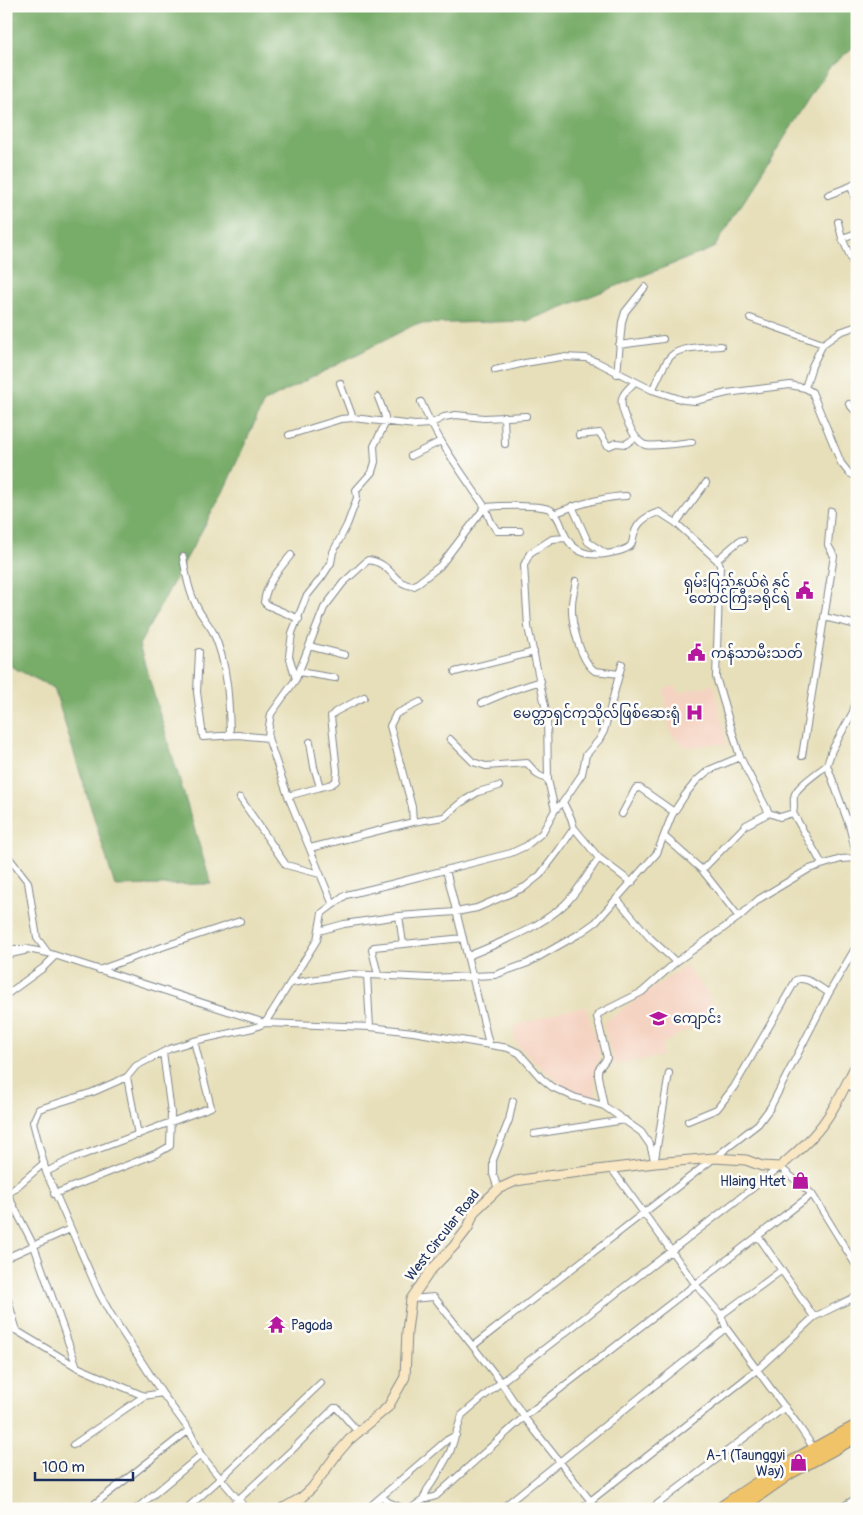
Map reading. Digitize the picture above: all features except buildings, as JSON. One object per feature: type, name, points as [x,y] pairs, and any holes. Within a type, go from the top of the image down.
[{"type":"highway","points":[[738,1509],[857,1426]]},
{"type":"highway","points":[[720,1509],[754,1484],[816,1453],[857,1436]]},
{"type":"street","points":[[828,195],[854,184],[857,205]]},
{"type":"street","points":[[838,222],[842,238],[857,272]]},
{"type":"street","points":[[842,238],[857,232]]},
{"type":"street","points":[[617,374],[619,345],[625,312],[645,287]]},
{"type":"street","points":[[750,318],[823,344]]},
{"type":"street","points":[[805,388],[812,366],[823,344],[840,332],[857,326]]},
{"type":"street","points":[[619,345],[663,339]]},
{"type":"street","points":[[652,390],[670,356],[676,352],[721,346]]},
{"type":"street","points":[[495,370],[525,362],[561,357],[586,358],[597,362],[634,383],[683,400],[695,401],[727,393],[790,385],[805,388],[812,392],[841,463],[849,473],[857,477]]},
{"type":"street","points":[[340,383],[353,418]]},
{"type":"street","points":[[634,383],[625,394],[621,404],[638,441],[646,445],[692,442]]},
{"type":"street","points":[[296,679],[289,656],[292,633],[306,597],[322,578],[331,563],[333,552],[347,525],[357,498],[356,490],[372,472],[375,462],[374,446],[386,422],[378,396]]},
{"type":"street","points":[[421,402],[430,424],[485,507],[497,531],[520,531]]},
{"type":"street","points":[[849,404],[857,413]]},
{"type":"street","points":[[289,435],[341,419],[353,418],[415,426],[430,424],[450,416],[484,418],[526,416]]},
{"type":"street","points":[[504,416],[505,444]]},
{"type":"street","points":[[579,435],[600,433],[609,446],[616,443],[626,444],[636,437]]},
{"type":"street","points":[[411,456],[441,441]]},
{"type":"street","points":[[676,523],[706,482]]},
{"type":"street","points":[[553,514],[572,506],[626,496]]},
{"type":"street","points":[[572,506],[588,542],[606,554]]},
{"type":"street","points":[[485,507],[528,507],[550,510],[560,520],[566,538],[579,552],[588,554],[606,554],[631,545],[636,527],[643,519],[660,512],[676,523],[717,560],[721,570],[716,677],[740,757],[768,813],[780,817],[793,813]]},
{"type":"street","points":[[333,904],[288,796],[268,738],[271,714],[296,679],[324,608],[344,583],[368,560],[384,565],[402,584],[414,586],[440,566],[485,507]]},
{"type":"street","points":[[802,756],[834,556],[828,545],[831,511]]},
{"type":"street","points":[[555,810],[548,780],[547,715],[528,627],[524,565],[530,553],[552,539],[566,538]]},
{"type":"street","points":[[717,560],[738,541],[743,540]]},
{"type":"street","points":[[291,554],[277,571],[264,602],[299,619]]},
{"type":"street","points":[[183,557],[190,592],[197,609],[213,632],[224,667],[229,692],[230,735]]},
{"type":"street","points":[[576,581],[572,606],[577,638],[585,660],[595,671],[619,674]]},
{"type":"street","points":[[824,616],[857,625]]},
{"type":"street","points":[[309,646],[345,655]]},
{"type":"street","points":[[199,652],[197,692],[201,734],[203,737],[230,735],[268,738]]},
{"type":"street","points":[[455,672],[534,652]]},
{"type":"street","points":[[246,1509],[201,1455],[189,1430],[162,1393],[110,1313],[54,1194],[46,1172],[33,1122],[39,1109],[94,1092],[127,1077],[136,1066],[163,1052],[194,1041],[253,1028],[265,1023],[317,940],[322,913],[346,894],[511,853],[526,846],[542,833],[555,810],[563,802],[582,774],[586,755],[604,732],[622,664]]},
{"type":"street","points":[[298,672],[335,678]]},
{"type":"street","points":[[482,703],[541,681]]},
{"type":"street","points":[[822,864],[793,813],[795,806],[794,797],[796,791],[827,765],[832,750],[855,712],[857,696]]},
{"type":"street","points":[[288,796],[332,784],[337,777],[331,716],[364,697]]},
{"type":"street","points":[[413,822],[412,807],[390,726],[396,714],[420,702]]},
{"type":"street","points":[[450,739],[473,762],[486,766],[527,763],[538,775],[548,780]]},
{"type":"street","points":[[310,742],[314,768],[320,787]]},
{"type":"street","points":[[291,984],[350,974],[429,978],[495,976],[528,963],[590,926],[632,883],[657,853],[674,812],[685,795],[709,770],[740,757]]},
{"type":"street","points":[[604,1106],[598,1070],[607,1058],[597,1017],[598,1014],[642,992],[676,962],[739,917],[759,899],[809,869],[841,859],[857,858],[849,825],[827,765]]},
{"type":"street","points":[[310,848],[413,822],[444,817],[459,804],[478,792],[499,786]]},
{"type":"street","points":[[622,814],[636,788],[640,788],[674,812]]},
{"type":"street","points":[[240,798],[286,865],[320,874]]},
{"type":"street","points":[[563,802],[574,828],[599,858],[632,883]]},
{"type":"street","points":[[702,870],[746,825],[768,813]]},
{"type":"street","points":[[849,825],[857,821]]},
{"type":"street","points":[[319,931],[344,924],[477,908],[525,887],[540,875],[560,850],[574,828]]},
{"type":"street","points":[[665,836],[702,870],[739,917]]},
{"type":"street","points":[[6,854],[28,882],[38,938],[51,954]]},
{"type":"street","points":[[468,956],[535,926],[564,905],[599,858]]},
{"type":"street","points":[[446,870],[489,1044]]},
{"type":"street","points":[[616,900],[650,938],[676,962]]},
{"type":"street","points":[[399,916],[403,944]]},
{"type":"street","points":[[99,970],[240,921]]},
{"type":"street","points":[[378,975],[372,950],[374,947],[463,938]]},
{"type":"street","points":[[474,1346],[758,1124],[770,1108],[829,993],[857,945]]},
{"type":"street","points":[[6,949],[51,954],[265,1023],[370,1027],[414,1032],[508,1048],[519,1053],[541,1078],[552,1086],[574,1097],[604,1106],[641,1132],[650,1145],[655,1163]]},
{"type":"street","points":[[6,955],[18,954],[28,950]]},
{"type":"street","points":[[7,993],[43,968],[51,954]]},
{"type":"street","points":[[367,975],[370,1027]]},
{"type":"street","points":[[688,1121],[717,1109],[734,1087],[796,980],[804,979],[829,993]]},
{"type":"street","points":[[46,1172],[72,1159],[138,1136],[211,1107],[194,1041]]},
{"type":"street","points":[[54,1194],[158,1153],[170,1146],[171,1112],[163,1052]]},
{"type":"street","points":[[423,1500],[450,1452],[462,1415],[501,1382],[780,1167],[813,1136],[832,1110],[857,1063]]},
{"type":"street","points":[[655,1163],[668,1073]]},
{"type":"street","points":[[127,1077],[138,1136]]},
{"type":"street","points":[[847,1082],[857,1092]]},
{"type":"street","points":[[498,1189],[492,1174],[493,1160],[509,1120],[512,1100]]},
{"type":"street","points":[[534,1134],[625,1120]]},
{"type":"street","name":"West Circular Road","points":[[282,1509],[301,1498],[312,1488],[349,1440],[388,1408],[405,1377],[407,1331],[411,1299],[431,1270],[468,1228],[474,1212],[498,1189],[516,1181],[547,1176],[714,1158],[746,1160],[762,1166],[780,1167]]},
{"type":"street","points":[[44,1163],[7,1196],[34,1246],[78,1367]]},
{"type":"street","points":[[780,1167],[812,1194],[857,1267]]},
{"type":"street","points":[[610,1168],[696,1286],[721,1314],[726,1328],[758,1369],[816,1453]]},
{"type":"street","points":[[410,1509],[423,1500],[436,1496],[524,1417],[696,1286],[812,1194]]},
{"type":"street","points":[[6,1258],[70,1229]]},
{"type":"street","points":[[758,1236],[814,1317]]},
{"type":"street","points":[[721,1314],[782,1270]]},
{"type":"street","points":[[6,1293],[17,1331]]},
{"type":"street","points":[[580,1509],[758,1369],[814,1317],[857,1296]]},
{"type":"street","points":[[411,1299],[434,1297],[474,1346],[524,1417],[597,1509]]},
{"type":"street","points":[[6,1327],[17,1331],[78,1367],[144,1396]]},
{"type":"street","points":[[500,1509],[726,1328]]},
{"type":"street","points":[[186,1509],[321,1383]]},
{"type":"street","points":[[73,1445],[144,1396],[162,1393]]},
{"type":"street","points":[[650,1509],[785,1407]]},
{"type":"street","points":[[228,1509],[334,1408],[337,1408],[359,1433]]},
{"type":"street","points":[[88,1509],[189,1430]]},
{"type":"street","points":[[367,1509],[447,1440],[456,1436]]},
{"type":"street","points":[[136,1509],[201,1455]]},
{"type":"street","points":[[383,1497],[388,1502],[405,1509]]},
{"type":"street","points":[[839,1509],[857,1498]]},
{"type":"shaded area","name":"မေတ္တာရှင်ကုသိုလ်ဖြစ်ဆေးရုံ","points":[[714,684],[727,745],[709,744],[686,747],[671,734],[664,689],[676,686],[678,693]]},
{"type":"shaded area","name":"ကျောင်း","points":[[685,966],[705,990],[717,1013],[662,1044],[662,1056],[614,1065],[603,1023]]},
{"type":"shaded area","points":[[586,1007],[600,1054],[594,1076],[597,1101],[560,1084],[535,1062],[516,1044],[513,1027],[560,1011]]},
{"type":"green space","points":[[6,6],[383,6],[386,8],[391,6],[857,6],[857,44],[829,68],[714,248],[527,321],[416,324],[264,402],[223,492],[139,645],[211,884],[115,886],[54,688],[6,664]]},
{"type":"place","name":"ရှမ်းပြည်နယ်ရဲ နှင့် တောင်ကြီးခရိုင်ရဲ","points":[[804,590]]},
{"type":"place","name":"ကန်သာမီးသတ်","points":[[697,653]]},
{"type":"place","name":"မေတ္တာရှင်ကုသိုလ်ဖြစ်ဆေးရုံ","points":[[694,713]]},
{"type":"place","name":"ကျောင်း","points":[[659,1018]]},
{"type":"place","name":"Hlaing Htet","points":[[800,1181]]},
{"type":"place","name":"Pagoda","points":[[277,1325]]},
{"type":"place","name":"A-1 (Taunggyi Way)","points":[[799,1463]]}]
